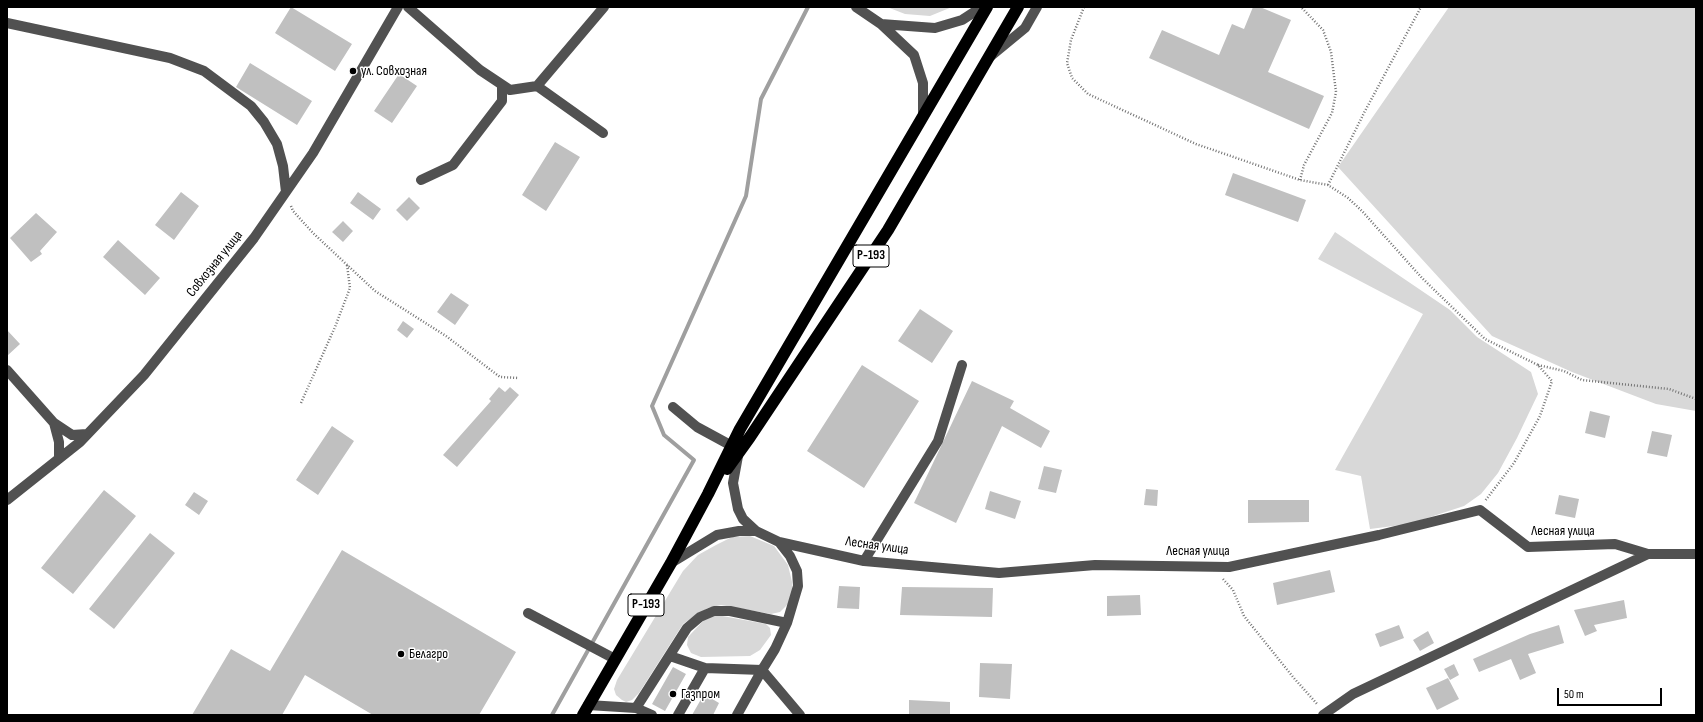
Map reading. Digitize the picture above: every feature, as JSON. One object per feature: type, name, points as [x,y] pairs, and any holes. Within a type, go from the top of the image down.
[{"type":"highway","name":"Р-193","points":[[586,710],[671,563],[708,494],[735,450],[923,114],[987,7]]},
{"type":"highway","name":"Р-193","points":[[735,450],[888,230],[1018,7]]},
{"type":"street","name":"Совхозная улица","points":[[7,500],[87,434],[144,376],[254,238],[313,153],[398,7]]},
{"type":"street","points":[[408,7],[480,70],[510,90],[537,86],[604,7]]},
{"type":"street","points":[[856,7],[881,24],[914,55],[923,83],[923,114]]},
{"type":"street","points":[[881,24],[935,28],[962,20],[982,7]]},
{"type":"street","points":[[990,57],[1025,28],[1037,7]]},
{"type":"street","points":[[7,23],[170,58],[204,71],[251,106],[264,122],[277,144],[283,166],[286,192]]},
{"type":"street","points":[[421,180],[453,165],[502,101],[502,85]]},
{"type":"street","points":[[537,86],[603,133]]},
{"type":"street","points":[[864,561],[938,441],[962,365]]},
{"type":"street","points":[[7,370],[54,423],[72,435],[87,434]]},
{"type":"street","points":[[673,407],[697,427],[735,450],[732,483],[738,509],[743,519],[756,531],[779,542],[790,556],[797,571],[798,586],[787,623],[776,649],[762,670],[737,715]]},
{"type":"street","points":[[54,423],[59,442],[59,458]]},
{"type":"street","name":"Лесная улица","points":[[779,542],[864,561],[999,573],[1095,565],[1229,567],[1379,535],[1480,510],[1528,547],[1615,544],[1648,554],[1696,554]]},
{"type":"street","points":[[671,563],[717,535],[739,531],[756,531]]},
{"type":"street","name":"Лесная улица","points":[[1324,714],[1353,694],[1648,554]]},
{"type":"street","points":[[636,708],[687,628],[700,617],[714,611],[730,611],[787,623]]},
{"type":"street","points":[[528,613],[616,658]]},
{"type":"street","points":[[670,656],[705,668],[762,670],[800,715]]},
{"type":"street","points":[[678,715],[705,668]]},
{"type":"street","points":[[586,710],[636,708],[652,715]]},
{"type":"path","points":[[1084,7],[1071,40],[1067,63],[1072,78],[1088,94],[1196,144],[1300,180],[1328,186],[1348,198],[1362,211],[1422,278],[1485,339],[1538,364],[1564,371],[1582,380],[1669,389],[1696,399]]},
{"type":"path","points":[[1300,180],[1304,165],[1332,113],[1336,92],[1331,52],[1323,30],[1301,7]]},
{"type":"path","points":[[1328,186],[1421,7]]},
{"type":"path","points":[[286,192],[293,210],[313,233],[375,290],[446,336],[500,377],[519,378]]},
{"type":"path","points":[[301,403],[335,327],[350,288],[347,264]]},
{"type":"path","points":[[1488,496],[1514,463],[1540,416],[1552,381],[1538,364]]},
{"type":"path","points":[[1212,566],[1233,590],[1244,616],[1324,714]]},
{"type":"shaded area","points":[[887,7],[952,7],[930,16],[905,14]]},
{"type":"shaded area","points":[[1449,7],[1696,7],[1696,411],[1656,404],[1572,372],[1492,336],[1338,167]]},
{"type":"shaded area","points":[[1335,232],[1450,310],[1477,337],[1531,372],[1538,394],[1517,438],[1498,473],[1481,494],[1464,506],[1409,524],[1370,529],[1361,476],[1335,470],[1423,314],[1318,259]]},
{"type":"shaded area","points":[[750,536],[774,546],[788,565],[792,582],[792,594],[788,604],[780,612],[771,614],[721,605],[708,608],[694,616],[683,624],[639,693],[632,700],[626,702],[622,700],[616,695],[614,689],[617,680],[683,571],[698,555],[716,545],[732,537]]},
{"type":"shaded area","points":[[717,615],[766,624],[770,628],[771,635],[760,650],[750,656],[701,657],[691,653],[687,645],[688,637],[704,620]]},
{"type":"building","points":[[291,7],[352,44],[335,71],[275,33]]},
{"type":"building","points":[[1253,7],[1260,7],[1291,20],[1268,72],[1324,96],[1309,129],[1149,58],[1162,30],[1219,55],[1232,24],[1244,29]]},
{"type":"building","points":[[250,63],[312,101],[297,125],[236,87]]},
{"type":"building","points":[[399,74],[417,86],[392,123],[374,111]]},
{"type":"building","points":[[555,142],[580,157],[546,211],[522,195]]},
{"type":"building","points":[[1233,173],[1306,200],[1298,222],[1225,195]]},
{"type":"building","points":[[181,192],[199,206],[174,240],[155,225]]},
{"type":"building","points":[[358,192],[381,209],[373,220],[350,203]]},
{"type":"building","points":[[409,197],[420,208],[407,221],[396,210]]},
{"type":"building","points":[[36,213],[57,232],[40,251],[42,254],[31,262],[10,238]]},
{"type":"building","points":[[343,221],[353,231],[343,242],[332,232]]},
{"type":"building","points":[[118,240],[160,278],[145,295],[103,257]]},
{"type":"building","points":[[451,293],[469,305],[455,325],[437,312]]},
{"type":"building","points":[[920,309],[953,331],[932,363],[898,341]]},
{"type":"building","points":[[403,321],[414,329],[407,338],[397,330]]},
{"type":"building","points":[[7,330],[20,344],[7,356]]},
{"type":"building","points":[[862,365],[919,401],[864,488],[807,451]]},
{"type":"building","points":[[972,381],[1014,401],[1010,408],[1050,431],[1041,448],[1002,426],[956,523],[914,503]]},
{"type":"building","points":[[499,387],[505,392],[510,387],[519,395],[457,467],[443,455],[491,401],[489,399]]},
{"type":"building","points":[[1590,411],[1610,416],[1605,438],[1585,433]]},
{"type":"building","points":[[332,426],[354,441],[318,495],[296,480]]},
{"type":"building","points":[[1652,431],[1672,435],[1667,457],[1647,453]]},
{"type":"building","points":[[1044,466],[1062,470],[1056,493],[1038,489]]},
{"type":"building","points":[[1146,489],[1158,490],[1157,506],[1144,505]]},
{"type":"building","points":[[104,490],[136,516],[73,594],[41,568]]},
{"type":"building","points":[[990,491],[1021,501],[1015,519],[985,509]]},
{"type":"building","points":[[194,492],[208,501],[199,515],[185,505]]},
{"type":"building","points":[[1559,495],[1579,499],[1575,518],[1555,514]]},
{"type":"building","points":[[1248,500],[1309,500],[1309,522],[1248,523]]},
{"type":"building","points":[[150,533],[175,553],[114,629],[89,609]]},
{"type":"building","points":[[342,550],[516,652],[479,715],[373,715],[305,675],[282,715],[192,715],[231,649],[270,671]]},
{"type":"building","points":[[1330,570],[1335,592],[1277,605],[1273,583]]},
{"type":"building","points":[[839,586],[860,587],[859,609],[837,608]]},
{"type":"building","points":[[902,587],[993,588],[992,617],[900,615]]},
{"type":"building","points":[[1140,595],[1141,615],[1107,616],[1107,596]]},
{"type":"building","points":[[1624,600],[1627,618],[1594,625],[1597,631],[1585,636],[1574,610]]},
{"type":"building","points":[[1399,625],[1404,638],[1380,647],[1375,634]]},
{"type":"building","points":[[1559,625],[1564,643],[1528,654],[1536,673],[1520,680],[1511,659],[1479,672],[1473,659],[1530,634]]},
{"type":"building","points":[[1428,631],[1434,643],[1420,651],[1413,640]]},
{"type":"building","points":[[980,663],[1012,664],[1010,699],[979,697]]},
{"type":"building","points":[[1454,664],[1459,675],[1450,680],[1444,669]]},
{"type":"building","points":[[673,667],[686,674],[665,711],[652,704]]},
{"type":"building","points":[[1448,678],[1459,699],[1437,710],[1426,688]]},
{"type":"building","points":[[704,694],[719,703],[713,715],[692,715]]},
{"type":"building","points":[[909,700],[950,702],[950,715],[909,715]]},
{"type":"waterway","points":[[552,715],[694,460],[664,435],[652,406],[746,196],[761,99],[808,7]]},
{"type":"place","name":"ул. Совхозная","points":[[353,71]]},
{"type":"place","name":"Белагро","points":[[401,654]]},
{"type":"place","name":"Газпром","points":[[673,694]]}]
